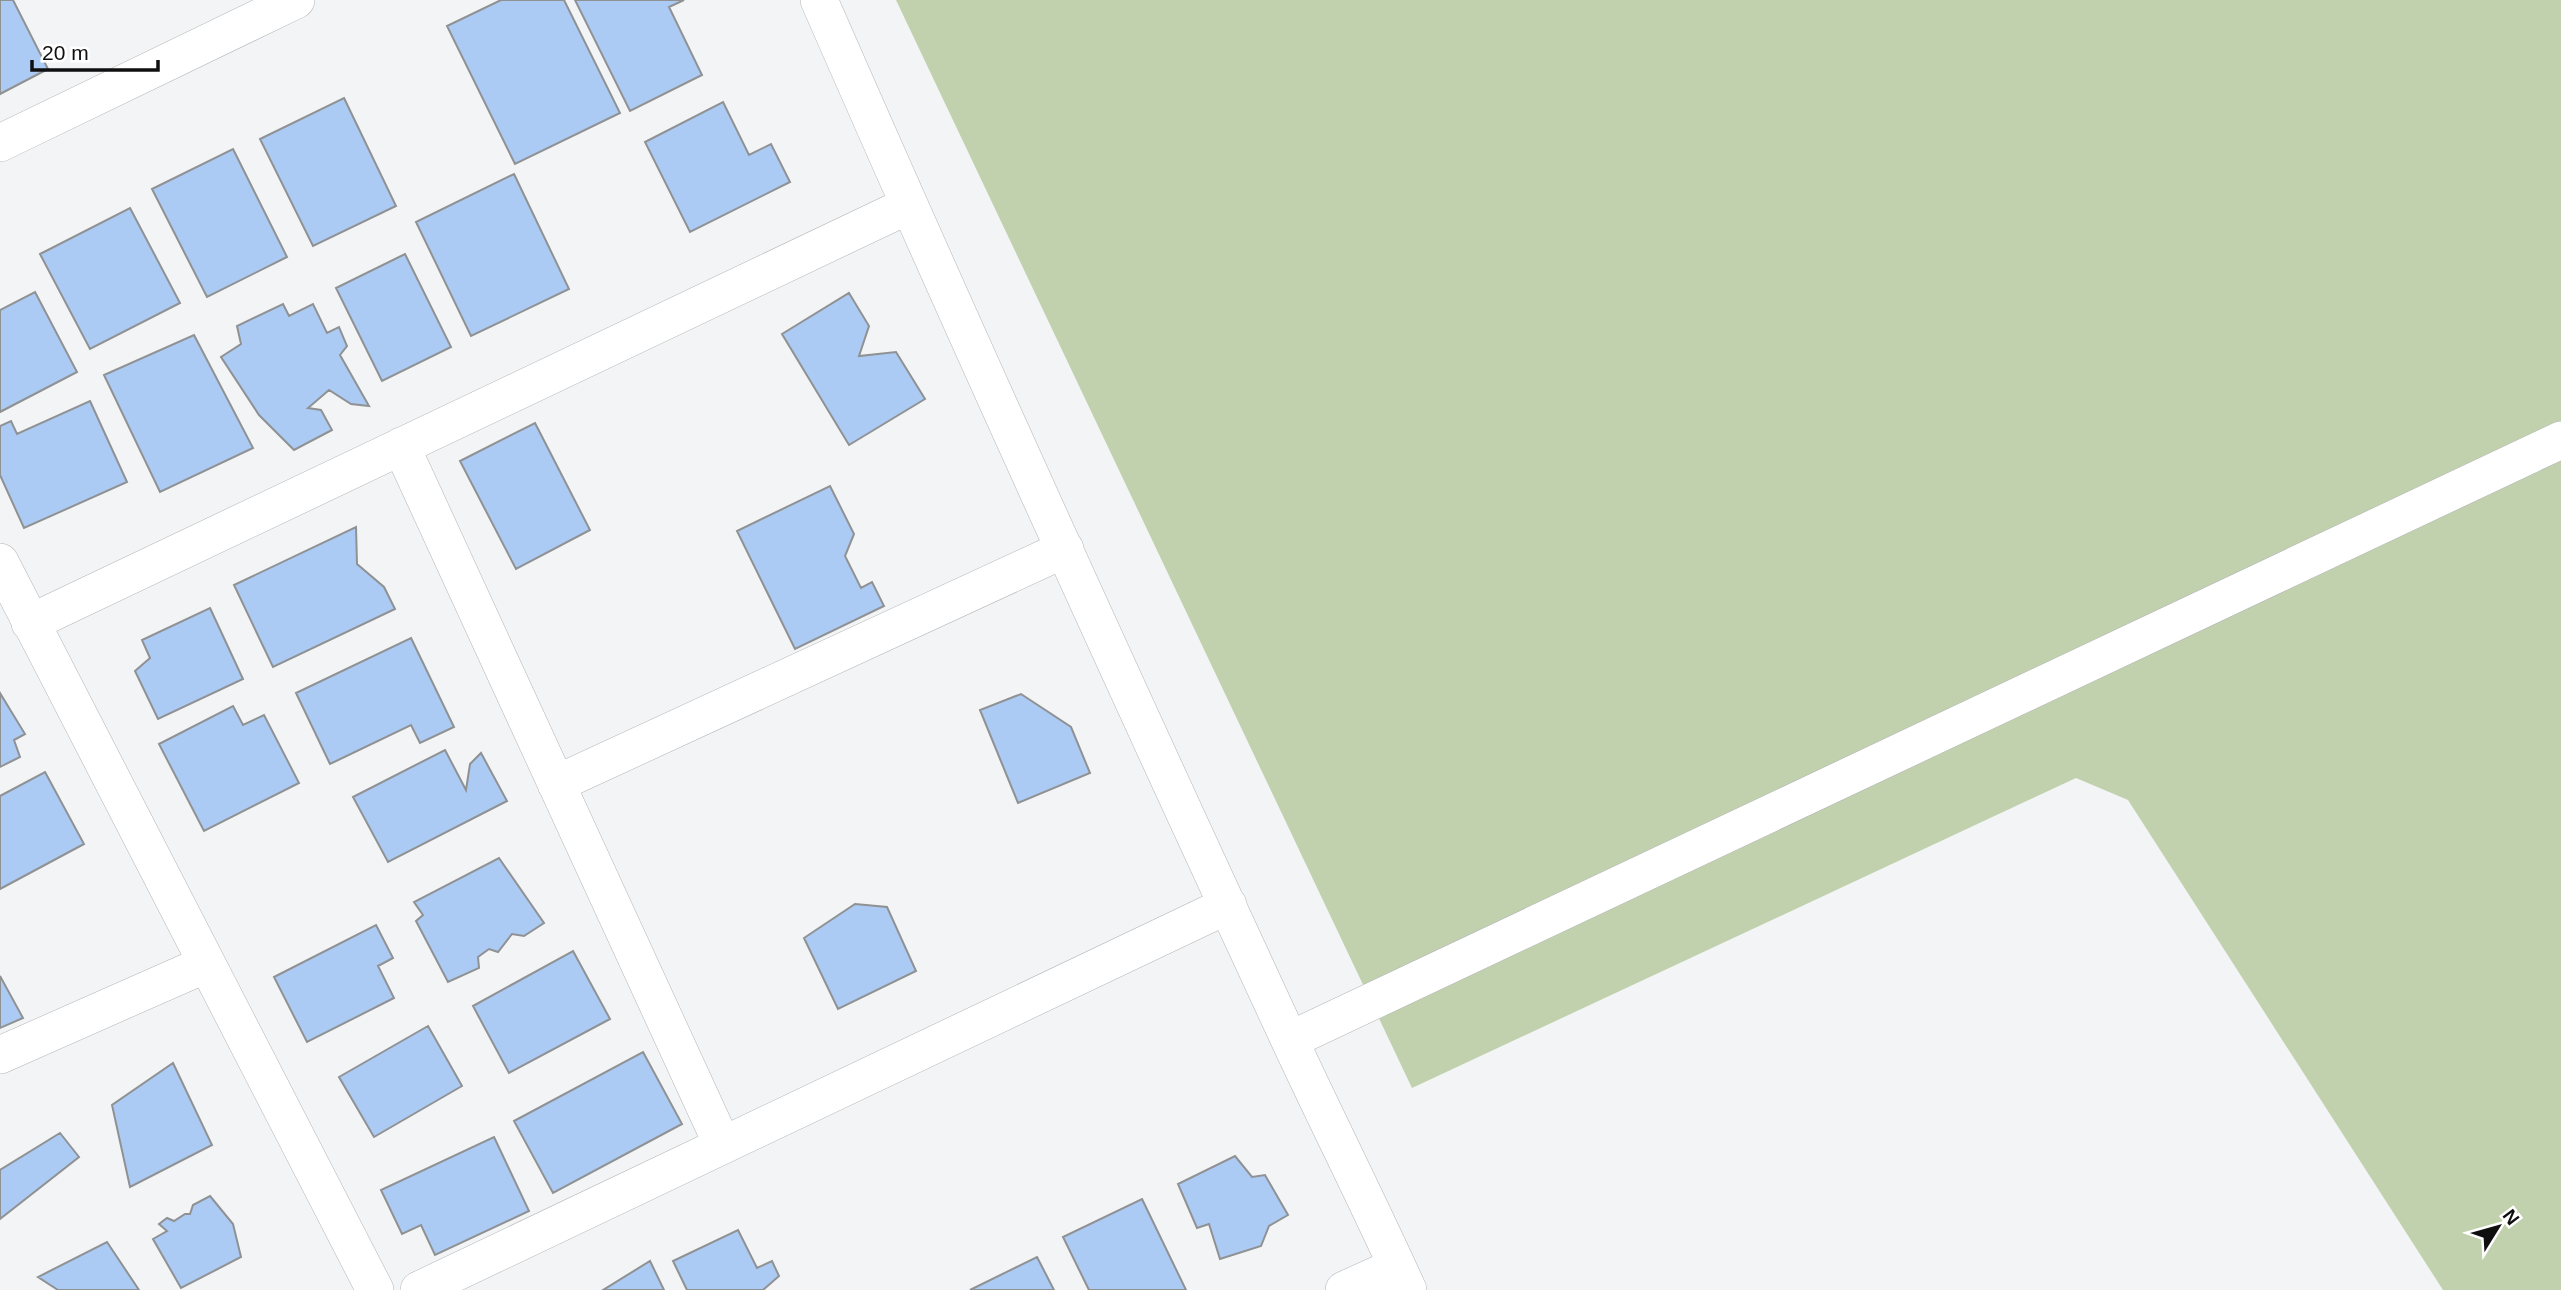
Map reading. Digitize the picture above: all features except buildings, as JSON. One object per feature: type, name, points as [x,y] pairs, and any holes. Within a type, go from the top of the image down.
[{"type":"street","points":[[0,143],[296,0]]},
{"type":"street","points":[[819,0],[1065,549],[1290,1040],[1403,1278],[1344,1290]]},
{"type":"street","points":[[30,623],[909,205]]},
{"type":"street","points":[[1290,1040],[2561,440]]},
{"type":"street","points":[[401,446],[722,1144]]},
{"type":"street","points":[[556,784],[1065,549]]},
{"type":"street","points":[[0,562],[375,1290]]},
{"type":"street","points":[[419,1290],[1228,905]]},
{"type":"street","points":[[0,1055],[206,964]]},
{"type":"green space","points":[[896,0],[2561,0],[2561,1290],[2443,1290],[2128,800],[2076,778],[1412,1088]]}]
